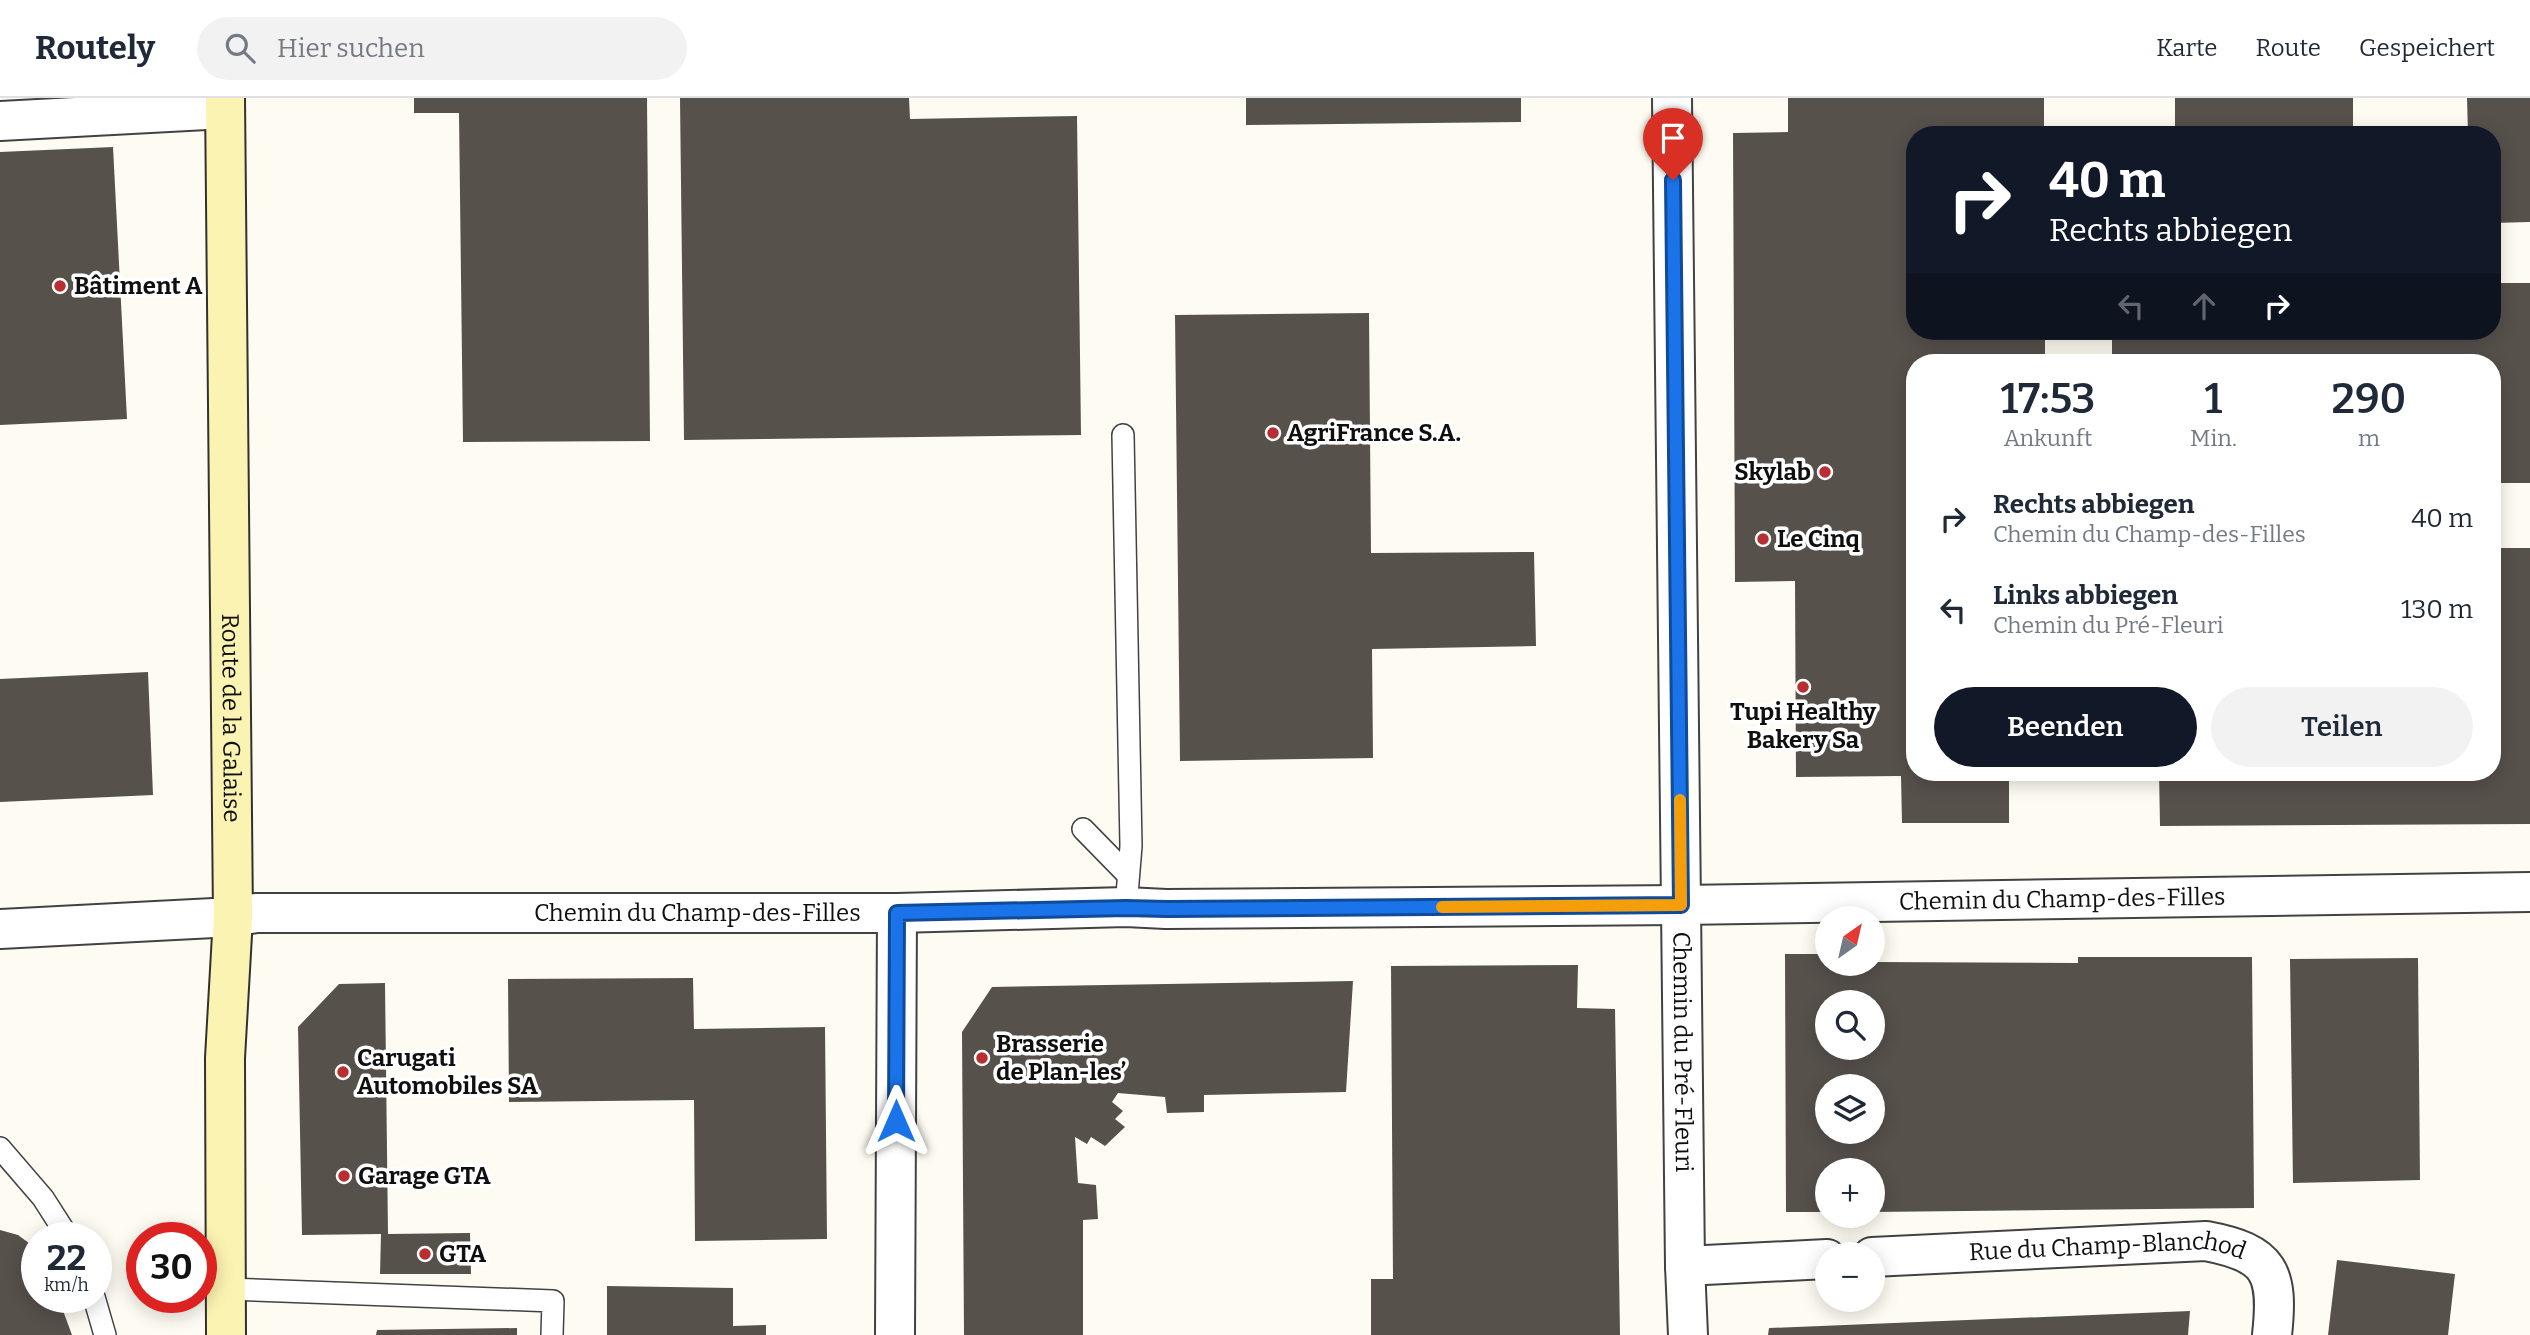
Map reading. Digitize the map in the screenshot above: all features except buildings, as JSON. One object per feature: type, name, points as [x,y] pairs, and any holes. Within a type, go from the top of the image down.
[{"type":"street","name":"Chemin du Pré-Fleuri","points":[[1672,98],[1685,1266],[1688,1335]]},
{"type":"street","points":[[0,121],[225,103]]},
{"type":"street","name":"Route de la Galaise","points":[[225,103],[233,917],[225,1058],[226,1335]]},
{"type":"street","name":"Chemin du Champ-des-Filles","points":[[0,929],[233,917],[256,913],[897,913],[1127,891],[1167,909],[1681,905],[2530,892]]},
{"type":"street","points":[[895,1335],[897,913]]},
{"type":"street","name":"Rue du Champ-Blanchod","points":[[1885,1256],[2206,1241],[2231,1246],[2255,1257],[2267,1269],[2274,1303],[2272,1335]]},
{"type":"street","points":[[1685,1266],[1815,1260]]},
{"type":"lane","points":[[1124,435],[1131,846],[1127,891]]},
{"type":"lane","points":[[1083,829],[1127,891]]},
{"type":"lane","points":[[0,1147],[43,1198],[58,1222]]},
{"type":"lane","points":[[226,1289],[552,1301],[552,1335]]},
{"type":"lane","points":[[99,1313],[106,1335]]},
{"type":"slow traffic","points":[[1442,907],[1681,905],[1680,800]]},
{"type":"place","name":"Bâtiment A","points":[[60,286]]},
{"type":"place","name":"AgriFrance S.A.","points":[[1273,433]]},
{"type":"place","name":"Skylab","points":[[1825,472]]},
{"type":"place","name":"Le Cinq","points":[[1763,539]]},
{"type":"place","name":"Tupi Healthy Bakery Sa","points":[[1803,687]]},
{"type":"place","name":"Brasserie de Plan-les’","points":[[982,1058]]},
{"type":"place","name":"Carugati Automobiles SA","points":[[343,1072]]},
{"type":"place","name":"Garage GTA","points":[[344,1176]]},
{"type":"place","name":"GTA","points":[[425,1254]]},
{"type":"route","points":[[896,1121],[897,913],[1126,908],[1681,905],[1673,180]]}]
